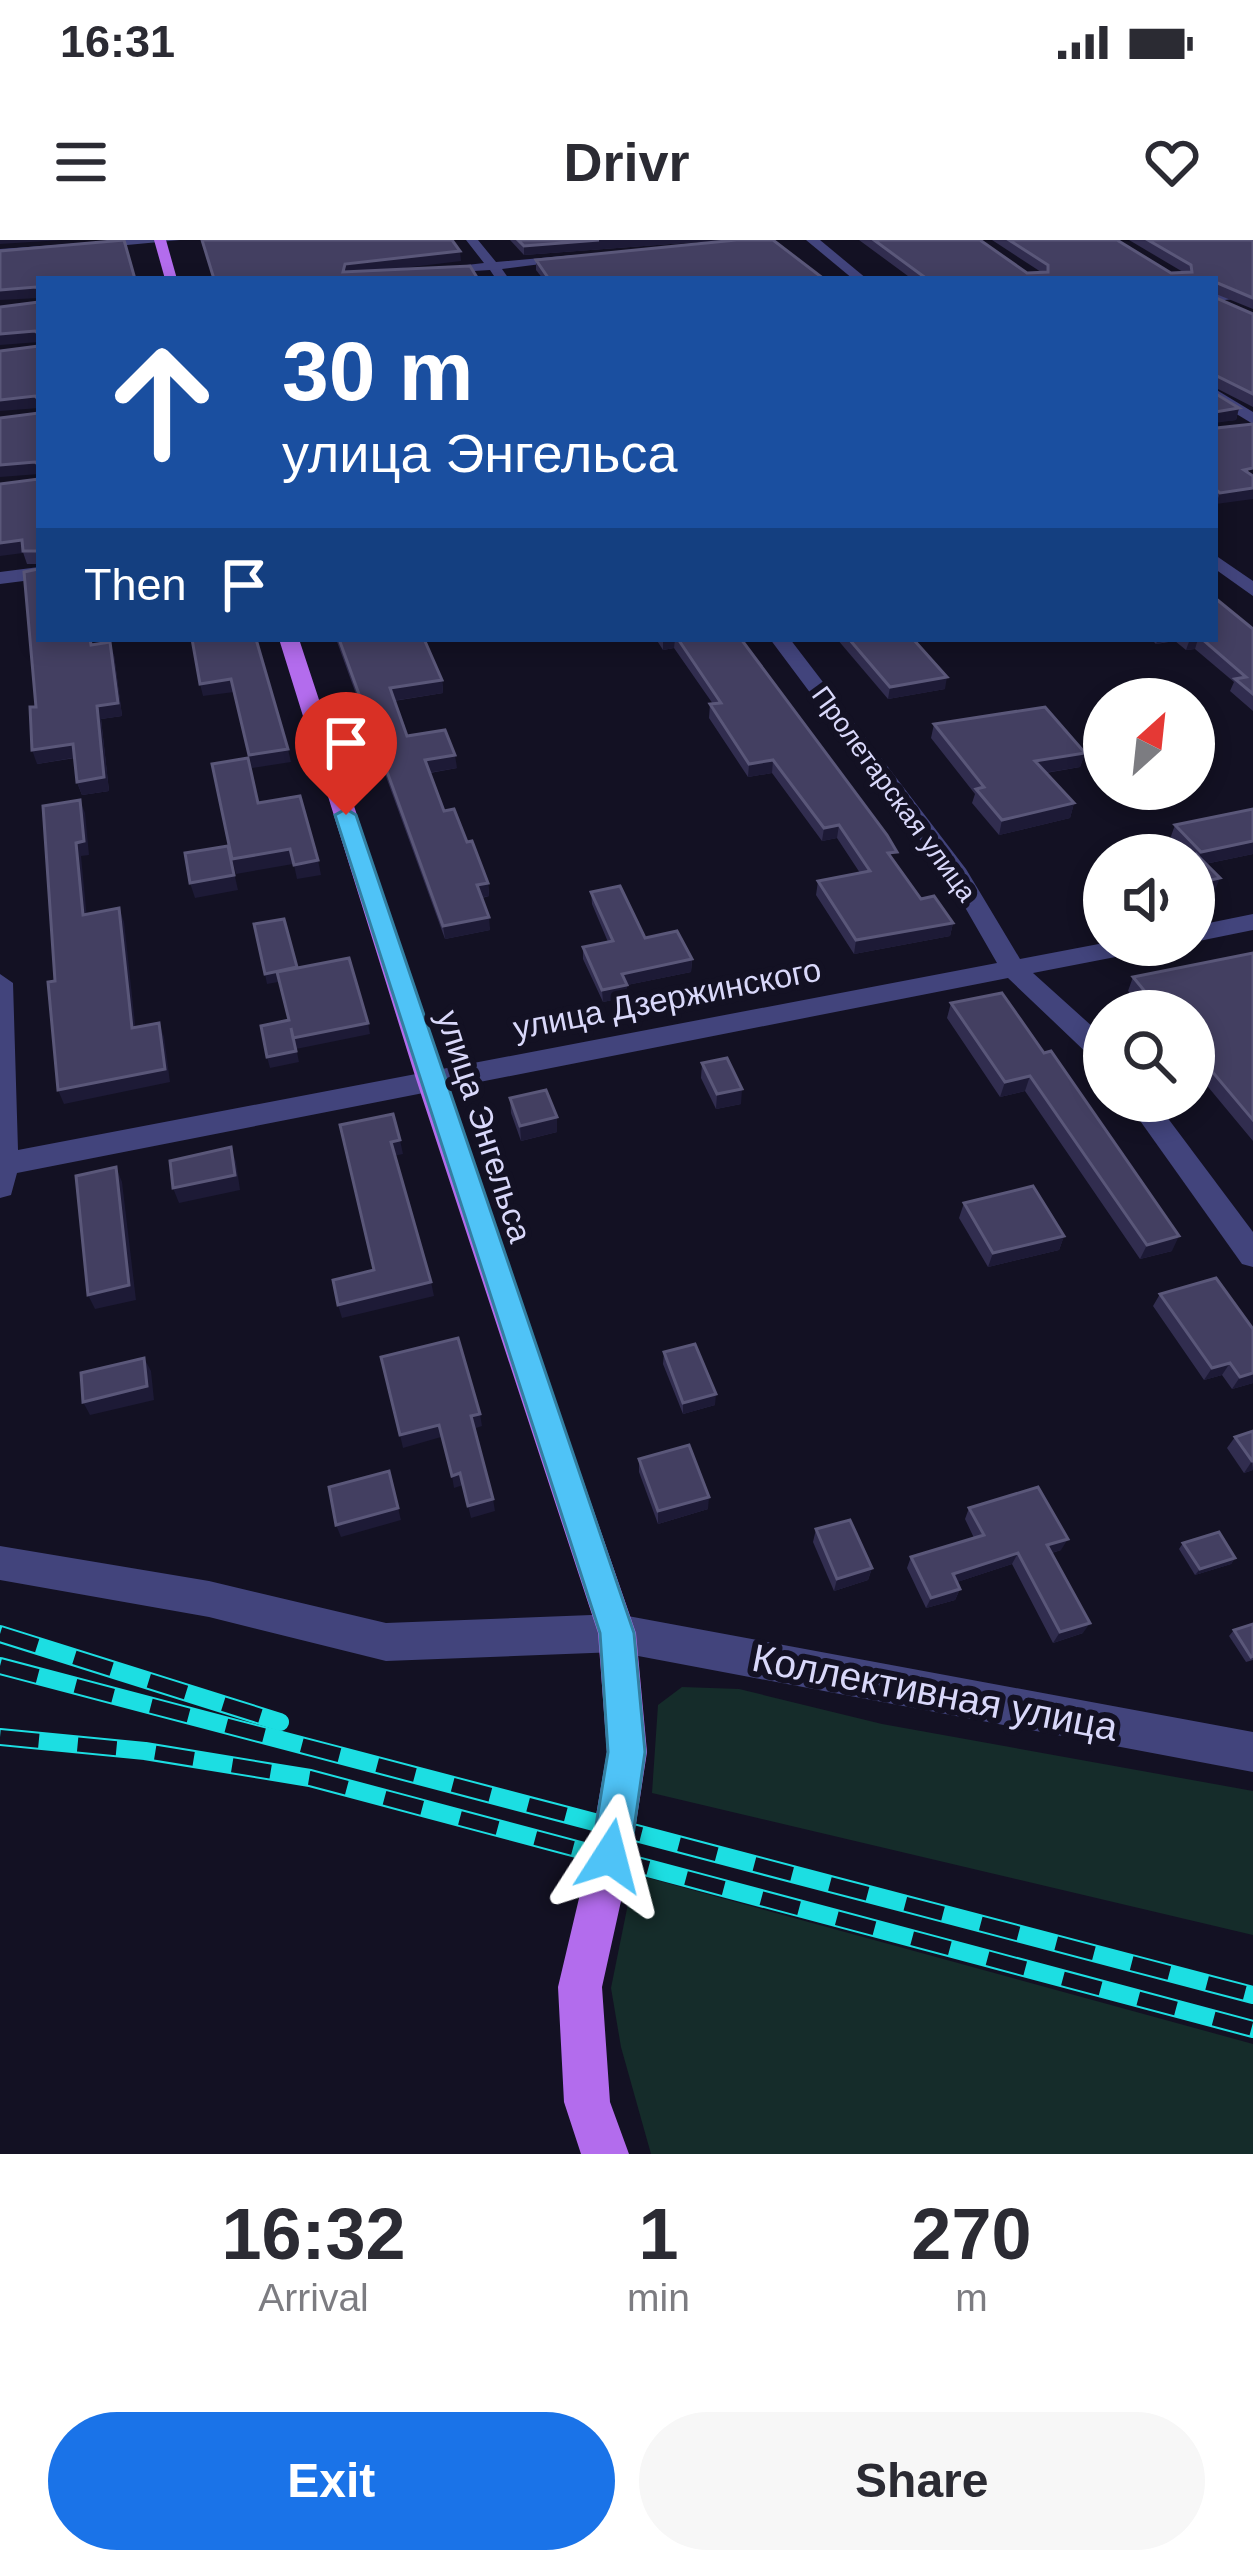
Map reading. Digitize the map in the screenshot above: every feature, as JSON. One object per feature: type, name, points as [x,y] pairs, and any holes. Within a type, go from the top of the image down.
[{"type":"main road","points":[[160,240],[170,276]]},
{"type":"main road","name":"улица Энгельса","points":[[291,642],[430,1079],[617,1633],[627,1752],[610,1856],[580,1987],[587,2102],[605,2154]]},
{"type":"street","points":[[0,253],[174,240]]},
{"type":"street","points":[[472,240],[500,276]]},
{"type":"street","points":[[812,240],[857,276]]},
{"type":"street","points":[[388,276],[587,258]]},
{"type":"street","points":[[1218,298],[1253,293]]},
{"type":"street","points":[[1218,300],[1234,310]]},
{"type":"street","points":[[1218,396],[1253,423]]},
{"type":"street","points":[[1234,429],[1253,423]]},
{"type":"street","points":[[1218,562],[1253,590]]},
{"type":"street","points":[[0,578],[36,573]]},
{"type":"street","name":"Пролетарская улица","points":[[782,642],[958,874],[1013,969],[1083,1034]]},
{"type":"street","points":[[1215,930],[1253,922]]},
{"type":"street","name":"улица Дзержинского","points":[[2,1172],[430,1079],[1083,955]]},
{"type":"street","points":[[0,983],[2,1172]]},
{"type":"street","points":[[1155,1122],[1253,1255]]},
{"type":"street","name":"Коллективная улица","points":[[0,1562],[209,1599],[386,1642],[617,1633],[1253,1752]]},
{"type":"green space","points":[[682,1687],[739,1689],[882,1724],[1253,1791],[1253,1935],[652,1793],[658,1705]]},
{"type":"green space","points":[[634,1874],[1253,2044],[1253,2154],[651,2154],[621,2047],[611,1988]]},
{"type":"building","points":[[124,240],[134,276],[36,276],[36,287],[0,290],[0,251]]},
{"type":"building","points":[[202,240],[452,240],[460,251],[345,264],[343,272],[470,266],[476,276],[213,276]]},
{"type":"building","points":[[518,240],[599,240],[524,246]]},
{"type":"building","points":[[773,240],[820,276],[547,276],[536,260]]},
{"type":"building","points":[[874,240],[980,240],[1027,273],[1048,272],[1048,265],[1009,240],[1117,240],[1171,273],[1192,272],[1191,265],[1148,240],[1253,240],[1253,298],[1218,283],[1218,276],[923,276]]},
{"type":"building","points":[[1218,299],[1253,314],[1253,394],[1218,376]]},
{"type":"building","points":[[36,302],[36,332],[0,334],[0,307]]},
{"type":"building","points":[[36,346],[36,397],[0,400],[0,351]]},
{"type":"building","points":[[1218,395],[1239,408],[1218,412]]},
{"type":"building","points":[[36,413],[36,463],[0,465],[0,418]]},
{"type":"building","points":[[1253,424],[1253,468],[1244,470],[1253,476],[1253,488],[1220,493],[1218,428]]},
{"type":"building","points":[[36,479],[36,551],[23,551],[22,540],[0,543],[0,484]]},
{"type":"building","points":[[36,569],[36,642],[110,642],[118,703],[97,706],[104,777],[77,782],[73,744],[32,750],[30,707],[36,707],[24,572]]},
{"type":"building","points":[[1218,600],[1253,629],[1253,694],[1235,679],[1246,677],[1205,642],[1218,642]]},
{"type":"building","points":[[193,642],[257,642],[288,749],[249,755],[231,679],[200,684]]},
{"type":"building","points":[[340,642],[425,642],[442,680],[390,688],[407,736],[445,730],[455,755],[425,760],[444,811],[454,809],[488,883],[477,885],[489,917],[443,926]]},
{"type":"building","points":[[680,642],[743,642],[887,835],[897,852],[888,853],[921,899],[934,896],[953,923],[856,940],[818,881],[870,871],[839,825],[824,828],[773,760],[749,764],[710,704],[721,703]]},
{"type":"building","points":[[852,642],[916,642],[947,677],[890,687]]},
{"type":"building","points":[[1045,707],[1083,753],[1035,761],[1074,803],[1002,820],[976,789],[984,787],[934,724]]},
{"type":"building","points":[[248,758],[258,803],[300,796],[318,860],[294,865],[290,849],[232,859],[212,764]]},
{"type":"building","points":[[80,800],[84,841],[76,843],[83,915],[119,908],[132,1028],[159,1023],[165,1069],[58,1090],[48,982],[55,981],[43,806]]},
{"type":"building","points":[[1253,809],[1253,841],[1215,849],[1215,834],[1184,834],[1175,825]]},
{"type":"building","points":[[228,846],[234,875],[190,883],[185,853]]},
{"type":"building","points":[[620,886],[645,938],[677,931],[692,959],[622,974],[627,985],[602,990],[583,947],[613,941],[591,892]]},
{"type":"building","points":[[284,919],[297,967],[265,974],[254,924]]},
{"type":"building","points":[[1253,953],[1253,1120],[1215,1075],[1215,990],[1144,990],[1133,977],[1215,966],[1215,961]]},
{"type":"building","points":[[349,958],[368,1023],[293,1038],[296,1051],[267,1057],[261,1026],[289,1020],[277,972]]},
{"type":"building","points":[[1002,993],[1044,1053],[1051,1051],[1083,1097],[1083,1122],[1100,1122],[1179,1236],[1147,1245],[1030,1076],[1005,1082],[951,1003]]},
{"type":"building","points":[[727,1058],[742,1089],[717,1094],[702,1063]]},
{"type":"building","points":[[546,1090],[557,1117],[520,1126],[510,1098]]},
{"type":"building","points":[[393,1114],[400,1140],[391,1142],[431,1282],[338,1305],[333,1280],[374,1270],[340,1125]]},
{"type":"building","points":[[231,1147],[235,1175],[173,1188],[170,1161]]},
{"type":"building","points":[[116,1167],[129,1285],[88,1295],[76,1176]]},
{"type":"building","points":[[1033,1186],[1064,1236],[993,1253],[964,1203]]},
{"type":"building","points":[[1216,1278],[1253,1329],[1253,1373],[1240,1377],[1230,1363],[1212,1368],[1160,1294]]},
{"type":"building","points":[[458,1338],[480,1414],[471,1416],[493,1499],[468,1506],[460,1473],[452,1476],[439,1425],[400,1435],[381,1357]]},
{"type":"building","points":[[695,1344],[716,1394],[683,1403],[664,1352]]},
{"type":"building","points":[[144,1358],[147,1386],[83,1402],[81,1373]]},
{"type":"building","points":[[1253,1431],[1253,1461],[1252,1461],[1235,1437]]},
{"type":"building","points":[[689,1445],[709,1497],[658,1511],[639,1459]]},
{"type":"building","points":[[389,1471],[398,1508],[336,1525],[329,1487]]},
{"type":"building","points":[[1038,1487],[1068,1539],[1047,1545],[1090,1623],[1060,1632],[1018,1553],[953,1574],[960,1589],[931,1598],[911,1557],[984,1535],[969,1508]]},
{"type":"building","points":[[850,1520],[872,1568],[837,1579],[816,1529]]},
{"type":"building","points":[[1219,1532],[1235,1558],[1200,1569],[1183,1543]]},
{"type":"building","points":[[1253,1624],[1253,1656],[1251,1657],[1234,1630]]},
{"type":"railway","points":[[0,1634],[280,1722]]},
{"type":"railway","points":[[0,1666],[1253,1995]]},
{"type":"railway","points":[[0,1737],[145,1751],[310,1778],[1253,2029]]},
{"type":"route","points":[[346,815],[617,1633],[627,1752],[610,1856]]}]
